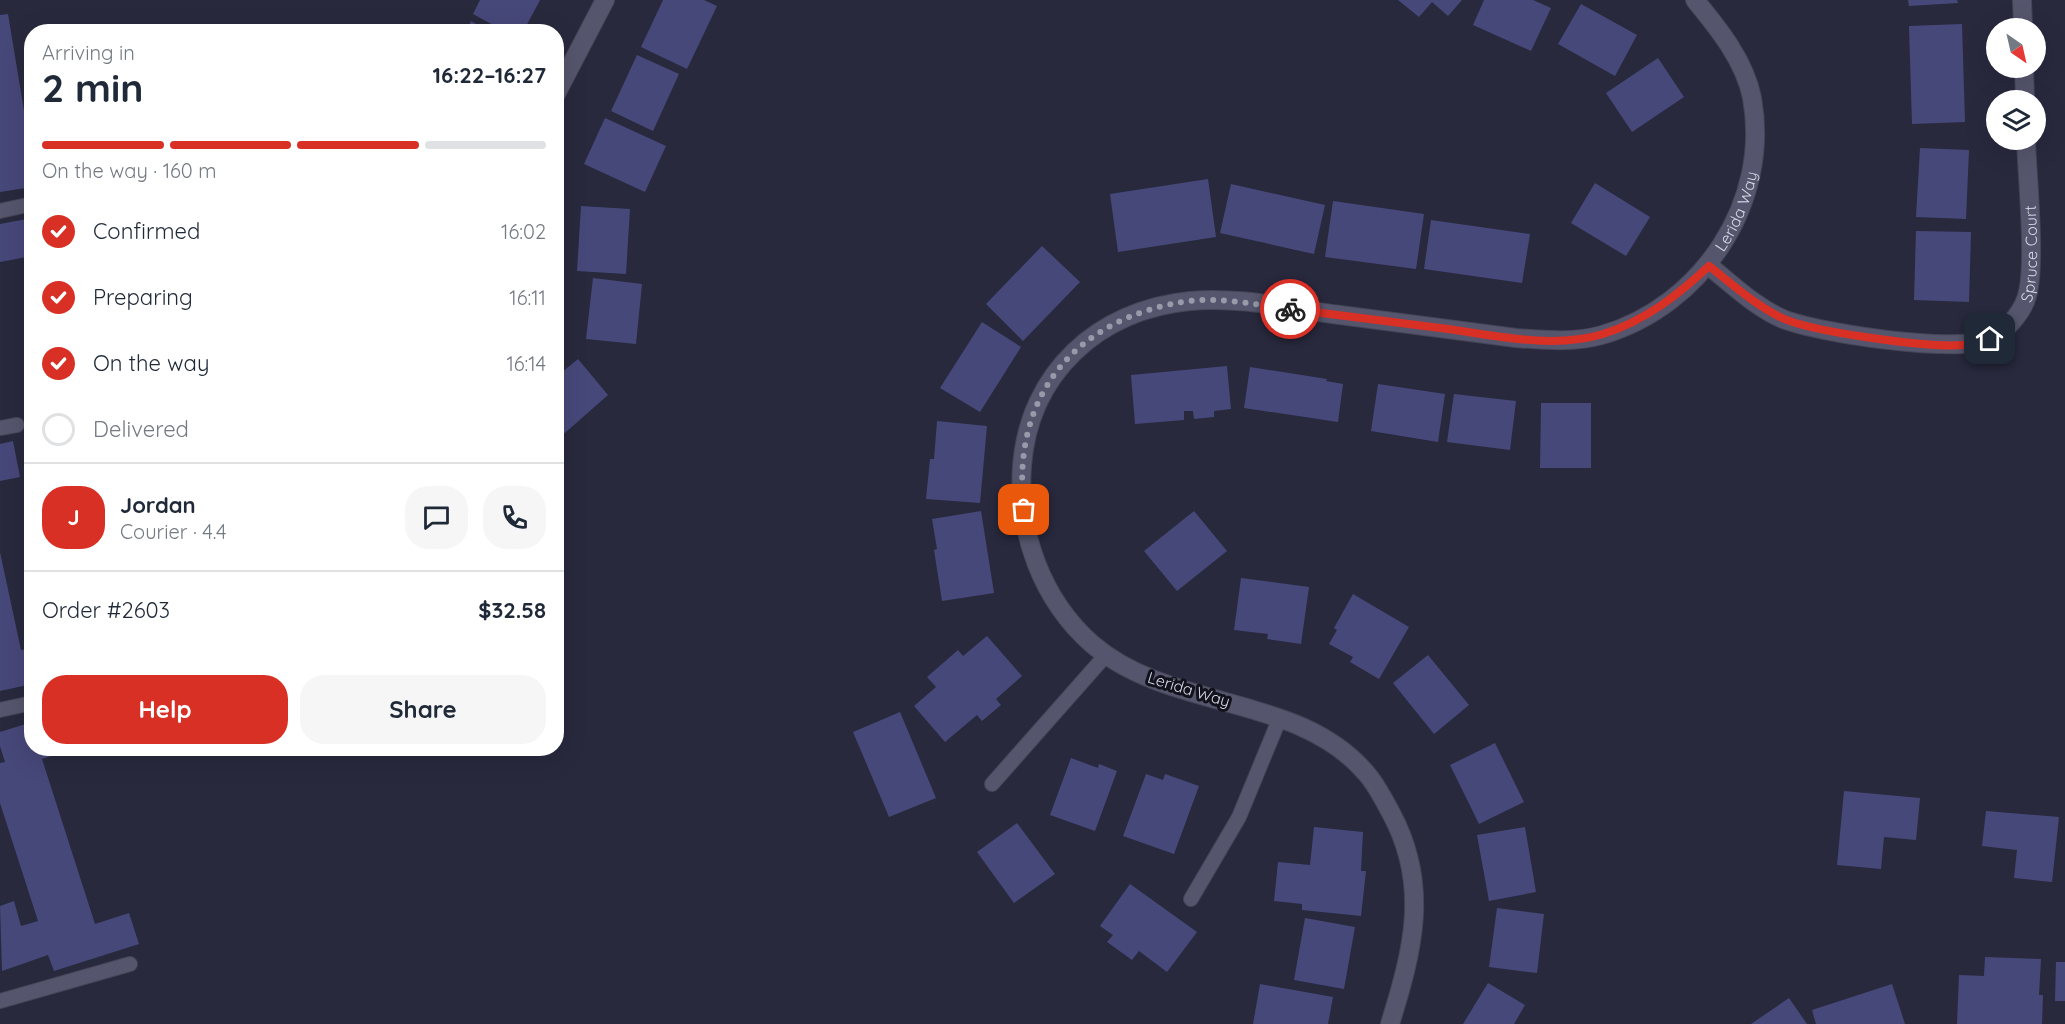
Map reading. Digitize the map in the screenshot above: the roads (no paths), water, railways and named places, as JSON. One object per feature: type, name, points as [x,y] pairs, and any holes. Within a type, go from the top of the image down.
[{"type":"street","points":[[564,79],[605,0]]},
{"type":"street","name":"Lerida Way","points":[[1390,1024],[1406,970],[1412,930],[1415,884],[1406,840],[1366,773],[1326,737],[1245,706],[1200,696],[1158,683],[1106,655],[1088,640],[1062,610],[1040,573],[1026,533],[1021,486],[1024,441],[1038,397],[1066,360],[1098,332],[1142,310],[1192,301],[1241,303],[1516,338],[1560,341],[1602,335],[1644,317],[1679,294],[1709,266],[1733,225],[1750,181],[1756,138],[1752,96],[1737,60],[1719,28],[1695,0]]},
{"type":"street","points":[[2022,0],[2023,18]]},
{"type":"street","name":"Spruce Court","points":[[1709,266],[1757,304],[1782,318],[1812,328],[1930,344],[1962,345],[1990,339],[2012,322],[2026,299],[2030,270],[2026,150]]},
{"type":"lane","points":[[0,211],[24,206]]},
{"type":"lane","points":[[0,428],[17,424]]},
{"type":"lane","points":[[992,784],[1106,655]]},
{"type":"lane","points":[[0,710],[24,705]]},
{"type":"lane","points":[[1191,899],[1239,817],[1280,720]]},
{"type":"lane","points":[[0,1001],[130,964]]}]
